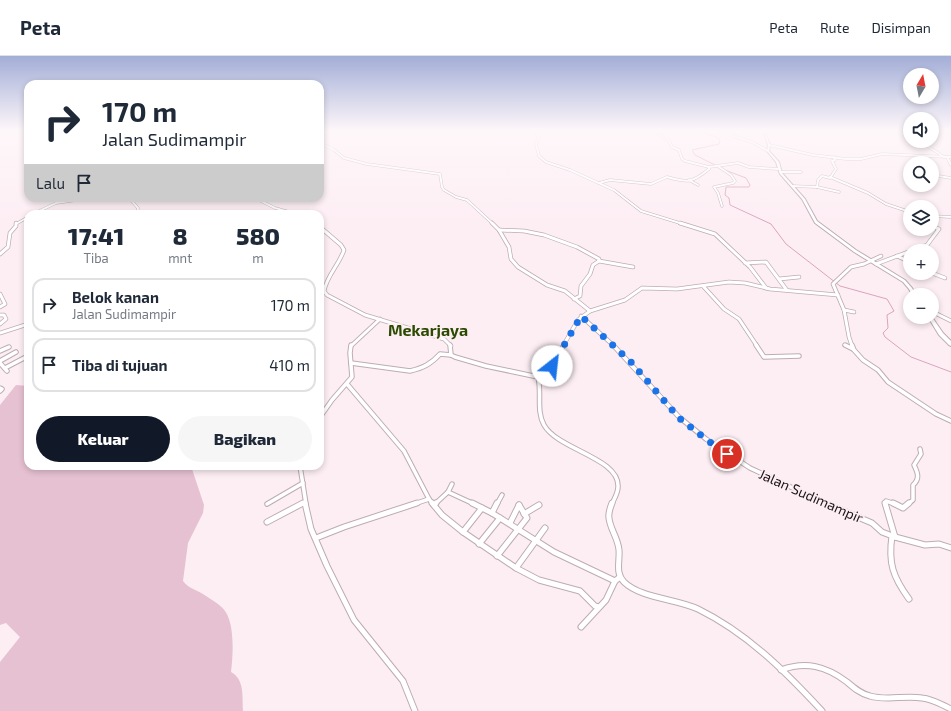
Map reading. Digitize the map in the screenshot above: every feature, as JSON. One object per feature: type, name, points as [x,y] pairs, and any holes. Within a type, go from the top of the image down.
[{"type":"street","points":[[356,162],[380,167],[438,173],[444,190],[456,197],[467,200],[499,230],[509,247],[511,259],[518,266],[547,285],[565,291],[590,311]]},
{"type":"street","points":[[546,162],[570,170],[619,193],[641,211],[715,234],[745,263],[766,288]]},
{"type":"street","points":[[687,162],[709,167],[718,167],[738,163],[749,167],[801,172]]},
{"type":"street","points":[[777,162],[779,171],[803,199],[816,222],[855,251],[904,281],[911,288]]},
{"type":"street","points":[[830,177],[836,169],[832,162]]},
{"type":"street","points":[[599,183],[612,180],[651,184],[667,177],[679,182],[698,178],[709,170],[709,167]]},
{"type":"street","points":[[718,167],[731,175],[735,181],[733,183],[714,187],[718,193],[722,206]]},
{"type":"street","points":[[817,187],[818,180],[822,176],[830,177],[868,193],[886,204],[903,210]]},
{"type":"street","points":[[939,176],[951,178]]},
{"type":"street","points":[[689,180],[698,185]]},
{"type":"street","points":[[792,186],[817,187],[839,192]]},
{"type":"street","points":[[41,210],[56,203],[63,202]]},
{"type":"street","points":[[133,202],[138,208],[138,210]]},
{"type":"street","points":[[262,202],[282,210]]},
{"type":"street","points":[[939,217],[951,218]]},
{"type":"street","points":[[0,254],[8,247],[10,233],[16,226],[16,223],[24,218]]},
{"type":"street","points":[[324,230],[340,244],[344,250],[341,258],[327,276],[324,292],[329,297],[353,310],[444,339],[450,346],[451,355]]},
{"type":"street","points":[[499,230],[524,231],[544,235],[577,246],[599,261],[633,267]]},
{"type":"street","points":[[876,264],[927,245],[934,236]]},
{"type":"street","points":[[854,350],[849,337],[844,310],[835,283],[851,267],[871,261],[881,256]]},
{"type":"street","points":[[897,256],[903,259]]},
{"type":"street","points":[[574,299],[580,296],[581,287],[590,274],[593,265],[599,261]]},
{"type":"street","points":[[745,263],[761,263],[765,261],[786,289]]},
{"type":"street","points":[[939,276],[945,278]]},
{"type":"street","points":[[779,279],[799,277]]},
{"type":"street","points":[[539,380],[545,378],[581,316],[590,311],[625,300],[642,288],[677,288],[736,282],[766,288],[838,295]]},
{"type":"street","points":[[703,286],[724,309],[739,319],[764,356],[799,356]]},
{"type":"street","points":[[0,294],[5,304],[0,307]]},
{"type":"street","points":[[844,310],[854,312]]},
{"type":"street","points":[[0,315],[4,315],[6,319],[2,323],[7,330]]},
{"type":"street","points":[[939,315],[951,321]]},
{"type":"street","name":"Jalan Sudimampir","points":[[581,316],[631,362],[679,418],[707,440],[756,471],[872,523],[882,532],[893,537],[924,544],[939,544],[951,548]]},
{"type":"street","points":[[324,411],[347,384],[352,375],[351,346],[380,319]]},
{"type":"street","points":[[935,324],[941,334],[951,344]]},
{"type":"street","points":[[0,332],[24,325]]},
{"type":"street","points":[[845,345],[854,350],[863,360],[878,370],[888,382],[936,414],[951,421]]},
{"type":"street","points":[[0,351],[9,347]]},
{"type":"street","points":[[16,352],[0,362],[6,370],[24,358]]},
{"type":"street","points":[[351,363],[374,366],[388,370],[411,370],[427,366],[440,354],[451,355],[468,362],[536,376],[539,380],[541,413],[545,426],[560,441],[602,462],[611,470],[617,480],[618,491],[609,512],[611,524],[619,549],[617,579],[606,600],[581,627]]},
{"type":"street","points":[[347,384],[404,451],[429,499],[442,516],[479,544],[516,568],[539,580],[580,591],[599,608]]},
{"type":"street","points":[[0,388],[2,389],[0,391]]},
{"type":"street","points":[[909,599],[891,570],[890,548],[893,537],[885,503],[888,501],[904,508],[913,500],[913,485],[917,482],[919,475],[914,465],[920,454],[920,449]]},
{"type":"street","points":[[301,470],[305,502],[311,529],[327,566],[354,620],[403,681],[415,711]]},
{"type":"street","points":[[267,504],[303,483]]},
{"type":"street","points":[[434,505],[448,492],[452,484]]},
{"type":"street","points":[[448,492],[510,523],[535,541],[554,552],[617,579],[632,588],[695,607],[729,625],[741,633],[822,711]]},
{"type":"street","points":[[492,513],[502,495]]},
{"type":"street","points":[[316,538],[351,523],[385,515],[429,499]]},
{"type":"street","points":[[267,522],[305,502]]},
{"type":"street","points":[[497,556],[527,518],[519,505],[510,523]]},
{"type":"street","points":[[524,514],[539,505]]},
{"type":"street","points":[[463,532],[482,508]]},
{"type":"street","points":[[479,544],[500,518]]},
{"type":"street","points":[[516,568],[545,528]]},
{"type":"street","points":[[781,670],[797,665],[818,666],[835,673],[858,691],[868,696],[883,699],[928,699],[951,709]]},
{"type":"shaded area","points":[[16,385],[24,386],[24,470],[192,470],[204,505],[203,513],[188,543],[183,581],[188,586],[219,605],[228,617],[232,632],[231,672],[239,679],[241,684],[243,711],[0,711],[0,662],[20,637],[6,623],[0,625],[0,405]]},
{"type":"waterway","points":[[708,162],[715,165]]},
{"type":"waterway","points":[[725,170],[746,178],[750,185],[749,187],[726,187],[725,195],[729,198],[730,205],[771,224],[786,244],[840,286],[887,299],[894,311],[887,315],[888,328],[883,333],[885,337],[911,357],[951,372]]},
{"type":"district","name":"Mekarjaya","points":[[428,330]]},
{"type":"route","points":[[552,366],[581,316],[631,362],[679,418],[727,454]]}]
